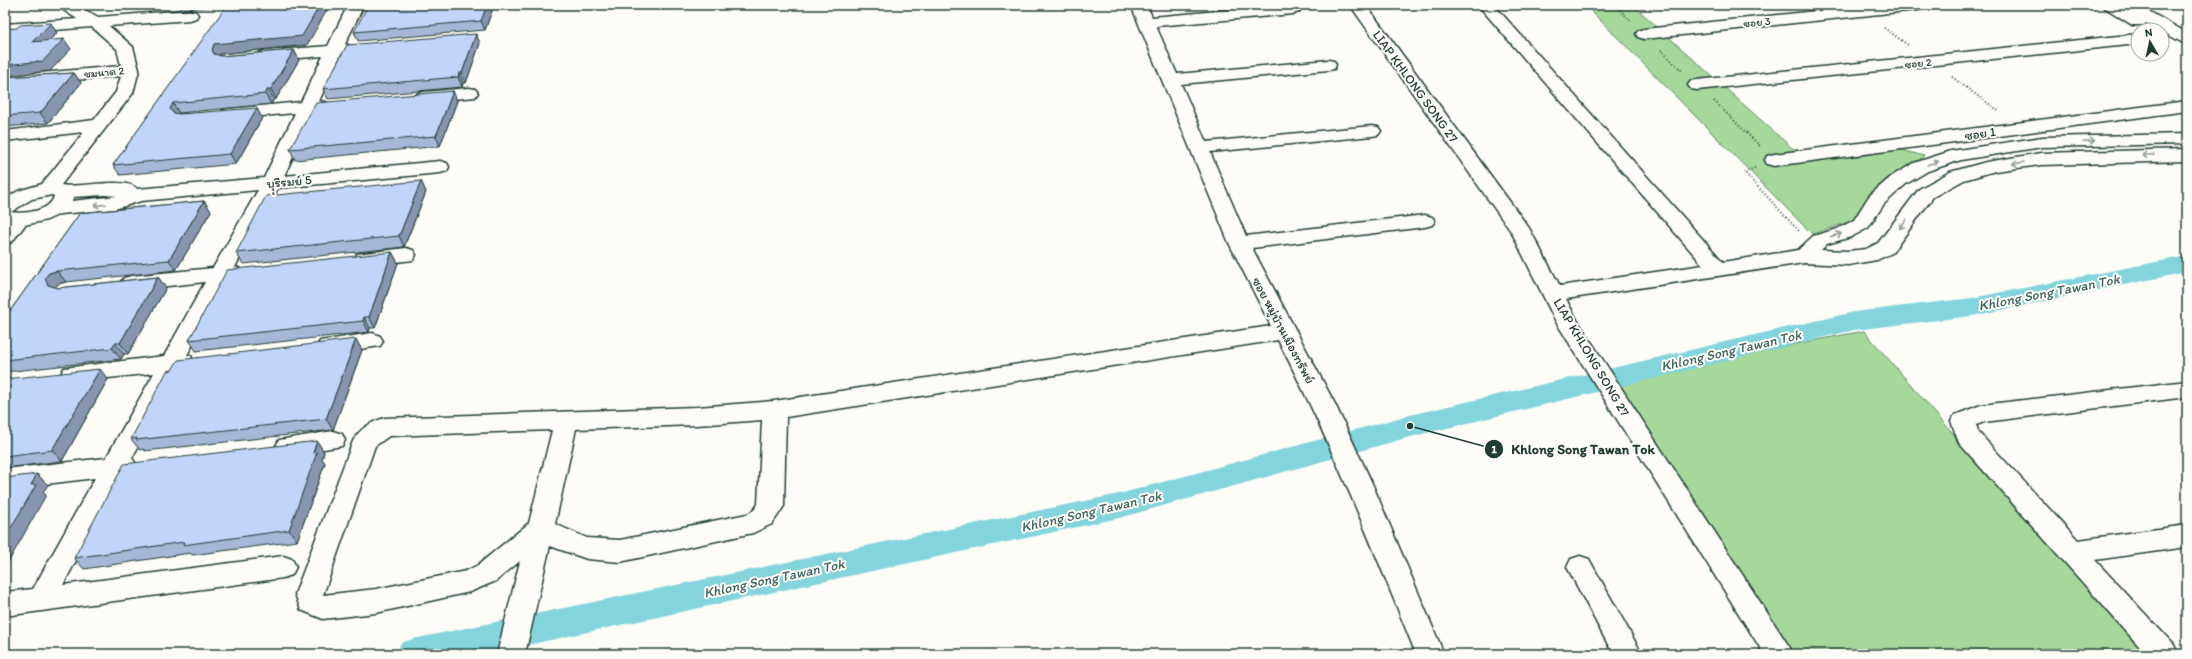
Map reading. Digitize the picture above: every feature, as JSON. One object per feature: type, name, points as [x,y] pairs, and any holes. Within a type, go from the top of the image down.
[{"type":"street","points":[[5,238],[9,215],[30,219],[55,197],[101,124],[124,93],[131,70],[125,47],[96,22],[64,5]]},
{"type":"street","points":[[41,599],[271,183],[309,107],[356,5]]},
{"type":"street","name":"LIAP KHLONG SONG 27","points":[[1358,5],[1522,232],[1567,322],[1780,654]]},
{"type":"street","points":[[1486,5],[1719,270]]},
{"type":"street","name":"ซอย 3","points":[[1644,34],[1918,5]]},
{"type":"street","points":[[2109,5],[2138,22]]},
{"type":"street","points":[[2127,5],[2187,40]]},
{"type":"street","points":[[1142,13],[1293,9]]},
{"type":"street","name":"ซอย หมู่บ้านเมืองทรัพย์","points":[[1142,13],[1239,243],[1323,404],[1359,483],[1430,654]]},
{"type":"street","points":[[5,29],[190,15]]},
{"type":"street","name":"ซอย 2","points":[[1697,85],[2130,40]]},
{"type":"street","points":[[2170,41],[2187,51]]},
{"type":"street","points":[[250,57],[364,48]]},
{"type":"street","points":[[1170,80],[1328,65]]},
{"type":"street","name":"ชมนาด 2","points":[[5,81],[131,70]]},
{"type":"street","points":[[408,98],[469,93]]},
{"type":"street","points":[[209,116],[339,104]]},
{"type":"street","name":"ซอย 1","points":[[1774,160],[2187,106]]},
{"type":"street","points":[[5,136],[101,124]]},
{"type":"street","points":[[2021,127],[2042,142]]},
{"type":"street","points":[[1199,148],[1372,131]]},
{"type":"street","points":[[1809,251],[1820,240],[1844,233],[1860,224],[1876,200],[1899,180],[1921,167],[1958,155],[2042,142],[2187,139]]},
{"type":"street","points":[[2064,142],[2078,157]]},
{"type":"street","points":[[1553,294],[1719,270],[1809,251],[1848,258],[1870,255],[1885,248],[1926,193],[1957,176],[1993,166],[2078,157],[2187,155]]},
{"type":"street","name":"บุุรีรมย์ 5","points":[[55,197],[115,203],[138,195],[440,167]]},
{"type":"street","points":[[1899,180],[1926,193]]},
{"type":"street","points":[[1239,243],[1424,221]]},
{"type":"street","points":[[344,261],[406,255]]},
{"type":"street","points":[[113,285],[252,271]]},
{"type":"street","points":[[774,410],[771,506],[763,516],[753,523],[620,551],[589,551],[571,545],[538,539],[487,573],[470,581],[376,601],[323,607],[311,602],[309,594],[312,583],[364,442],[375,432],[385,426],[697,416],[774,410],[1285,331]]},
{"type":"street","points":[[310,348],[372,341]]},
{"type":"street","points":[[52,376],[202,360]]},
{"type":"street","points":[[2164,654],[1968,437],[1963,421],[1981,414],[2187,389]]},
{"type":"street","points":[[511,654],[566,421]]},
{"type":"street","points":[[263,449],[333,440]]},
{"type":"street","points":[[5,480],[145,463]]},
{"type":"street","points":[[2072,552],[2187,536]]},
{"type":"street","points":[[5,604],[283,567]]},
{"type":"street","points":[[1580,568],[1628,654]]},
{"type":"path","points":[[1615,5],[1774,160],[1744,172],[1809,251]]},
{"type":"green space","points":[[1585,5],[1633,5],[1792,148],[1814,155],[1901,150],[1924,156],[1852,221],[1812,234]]},
{"type":"green space","points":[[1864,331],[2145,654],[1788,654],[1601,381]]},
{"type":"building","points":[[227,5],[320,5],[302,36],[214,44],[212,50],[214,54],[221,56],[294,50],[271,89],[268,89],[265,94],[173,103],[170,109],[173,113],[180,114],[257,108],[230,154],[113,165]]},
{"type":"building","points":[[368,5],[487,5],[481,21],[354,32]]},
{"type":"building","points":[[51,23],[32,42],[64,39],[43,61],[5,65],[5,29],[17,28],[20,25]]},
{"type":"building","points":[[476,34],[462,73],[459,73],[458,77],[323,89],[347,45]]},
{"type":"building","points":[[74,73],[40,113],[5,116],[5,77]]},
{"type":"building","points":[[453,91],[436,136],[290,149],[316,103]]},
{"type":"building","points":[[421,181],[399,236],[236,253],[266,196]]},
{"type":"building","points":[[204,201],[169,260],[57,271],[49,273],[45,278],[48,285],[58,288],[158,277],[120,343],[115,343],[112,348],[5,360],[5,318],[80,213]]},
{"type":"building","points":[[392,252],[369,317],[364,317],[363,321],[189,340],[227,270]]},
{"type":"building","points":[[356,339],[326,419],[136,440],[137,438],[131,439],[167,371],[172,370],[178,360]]},
{"type":"building","points":[[100,369],[52,450],[5,456],[5,379]]},
{"type":"building","points":[[317,441],[313,453],[317,452],[289,530],[183,545],[184,542],[74,558],[124,464]]},
{"type":"building","points":[[37,474],[31,485],[36,485],[5,538],[5,478]]},
{"type":"waterway","name":"Khlong Song Tawan Tok","points":[[413,654],[1119,506],[1410,426],[1854,321],[1972,307],[2187,264]]},
{"type":"place","name":"Khlong Song Tawan Tok","points":[[1410,426]]}]
